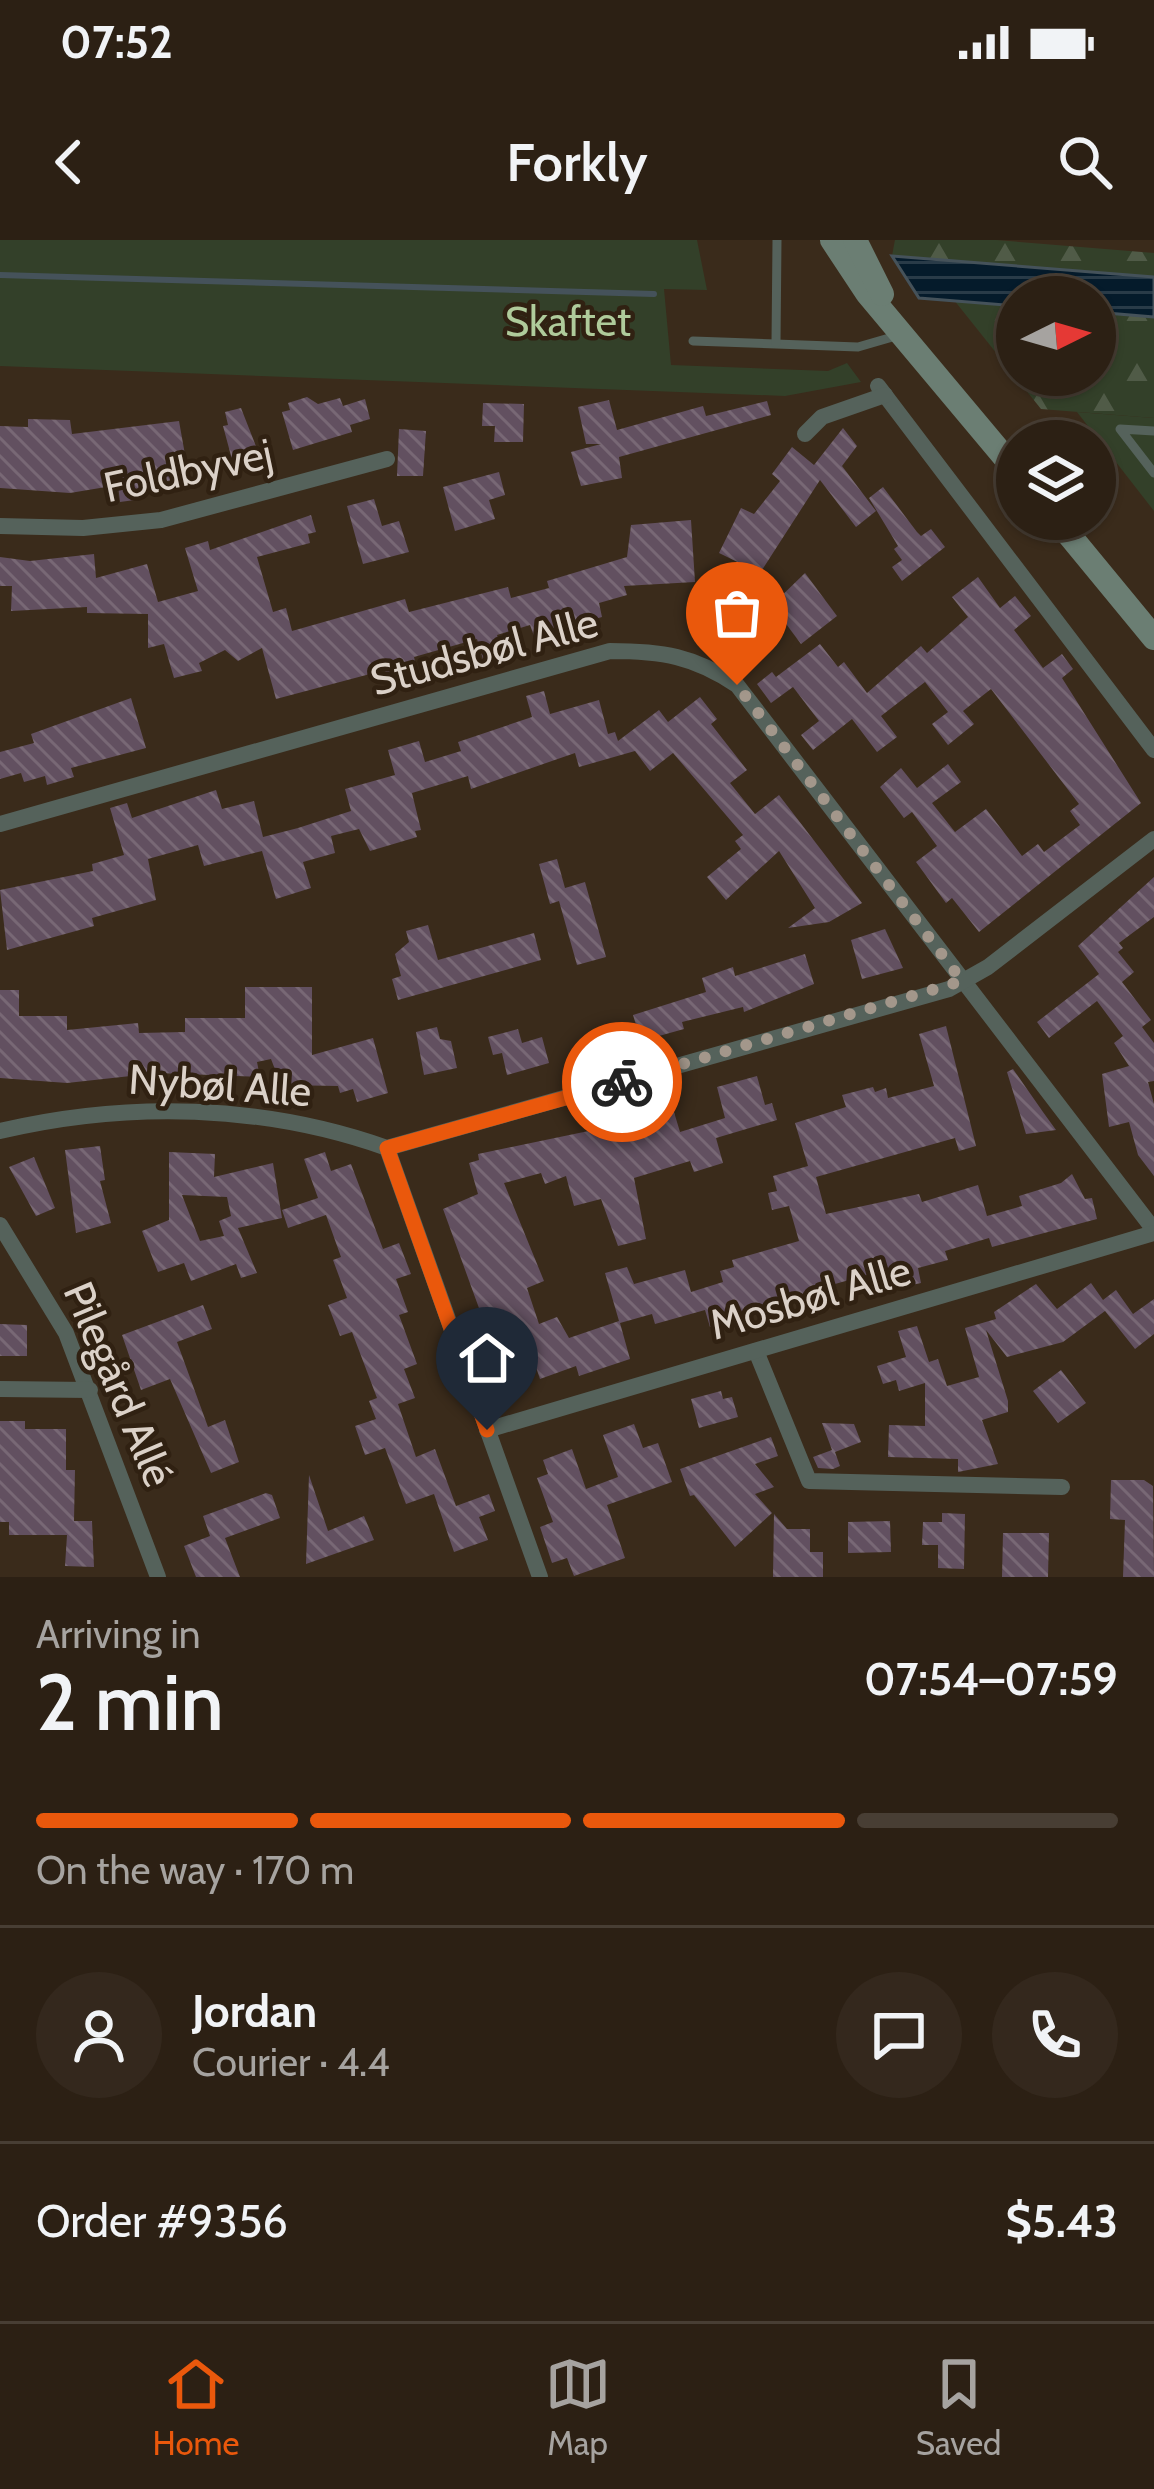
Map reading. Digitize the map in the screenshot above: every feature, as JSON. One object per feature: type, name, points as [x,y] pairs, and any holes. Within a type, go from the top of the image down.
[{"type":"street","points":[[832,240],[996,446]]},
{"type":"street","points":[[855,240],[903,333]]},
{"type":"street","points":[[805,434],[822,417],[881,391],[1154,750]]},
{"type":"street","name":"Foldbyvej","points":[[0,526],[83,528],[161,520],[387,459]]},
{"type":"street","points":[[1073,540],[1154,638]]},
{"type":"street","name":"Studsbøl Alle","points":[[0,824],[610,651],[663,651],[700,660],[737,685],[1154,1232]]},
{"type":"street","points":[[539,1577],[387,1148],[962,981],[1154,839]]},
{"type":"street","name":"Nybøl Alle","points":[[0,1131],[104,1114],[179,1111],[327,1127],[387,1148]]},
{"type":"street","name":"Pilegård Allé","points":[[0,1226],[37,1280],[90,1390],[158,1577]]},
{"type":"street","name":"Mosbøl Alle","points":[[487,1430],[1154,1232]]},
{"type":"street","points":[[756,1351],[809,1480],[1062,1487]]},
{"type":"street","points":[[0,1389],[90,1390]]},
{"type":"lane","points":[[776,343],[777,240]]},
{"type":"lane","points":[[693,340],[858,347],[903,333]]},
{"type":"lane","points":[[1154,431],[1120,429],[1154,472]]},
{"type":"green space","name":"Skaftet","points":[[0,240],[697,240],[707,290],[664,289],[671,365],[828,371],[847,363],[861,382],[785,396],[0,366]]},
{"type":"green space","points":[[895,240],[996,240],[1154,253],[1154,277],[892,256]]},
{"type":"green space","points":[[954,300],[996,304],[996,353]]},
{"type":"green space","points":[[1116,314],[1154,317],[1154,418],[1041,409],[1031,396],[1116,396]]},
{"type":"green space","points":[[1077,412],[1154,418],[1154,511],[1116,462],[1116,420],[1083,420]]},
{"type":"water","points":[[892,256],[1154,277],[1154,317],[1116,314],[1116,276],[996,276],[996,304],[919,298]]},
{"type":"building","points":[[307,397],[318,404],[340,398],[343,406],[365,399],[370,419],[350,425],[352,432],[293,450],[282,412],[290,410],[288,403]]},
{"type":"building","points":[[609,400],[617,430],[703,406],[706,416],[767,401],[771,415],[619,457],[622,478],[581,486],[571,452],[601,444],[586,444],[578,407]]},
{"type":"building","points":[[483,403],[524,404],[523,442],[494,442],[495,426],[482,426]]},
{"type":"building","points":[[241,408],[261,459],[234,467],[223,426],[228,425],[225,412]]},
{"type":"building","points":[[28,419],[70,420],[72,434],[179,421],[189,477],[140,486],[142,499],[120,502],[118,485],[70,493],[0,488],[0,426],[28,427]]},
{"type":"building","points":[[843,428],[857,446],[842,466],[876,511],[856,527],[820,480],[760,573],[719,553],[741,508],[754,514],[780,481],[772,474],[792,447],[814,465]]},
{"type":"building","points":[[399,429],[426,431],[423,476],[397,476]]},
{"type":"building","points":[[499,472],[505,495],[489,500],[495,519],[455,531],[443,487]]},
{"type":"building","points":[[883,487],[921,536],[931,529],[945,547],[902,581],[892,567],[902,560],[894,549],[898,546],[869,498]]},
{"type":"building","points":[[374,499],[382,526],[399,521],[409,552],[363,564],[347,506]]},
{"type":"building","points":[[311,515],[316,532],[308,534],[310,543],[257,557],[273,612],[286,608],[292,631],[405,599],[409,612],[508,587],[511,598],[549,588],[547,581],[627,557],[631,525],[691,520],[695,582],[624,586],[627,595],[599,603],[602,617],[534,636],[530,625],[497,635],[505,661],[485,666],[477,639],[414,657],[417,670],[388,678],[385,670],[276,699],[262,648],[238,661],[225,650],[199,663],[202,671],[174,678],[164,644],[148,648],[148,614],[87,613],[87,607],[11,611],[12,586],[0,586],[0,557],[30,561],[94,554],[96,578],[147,564],[158,602],[198,591],[185,548],[208,541],[210,550]]},
{"type":"building","points":[[805,573],[837,616],[801,644],[772,605]]},
{"type":"building","points":[[978,577],[1000,608],[1015,596],[1031,616],[1014,630],[1043,668],[1062,654],[1073,669],[1062,678],[1141,803],[979,932],[952,898],[946,903],[916,862],[937,846],[912,812],[904,818],[880,787],[901,768],[917,788],[948,764],[961,782],[932,803],[955,832],[986,809],[1022,856],[1038,844],[1044,852],[1080,825],[1070,811],[1079,804],[991,689],[963,711],[974,724],[948,745],[932,724],[948,712],[925,682],[881,716],[897,737],[877,752],[852,719],[813,750],[801,735],[819,721],[793,687],[771,703],[757,684],[772,672],[776,677],[820,644],[838,667],[844,662],[867,693],[921,646],[927,653],[968,617],[952,597]]},
{"type":"building","points":[[544,691],[550,714],[599,700],[608,734],[615,732],[618,741],[659,710],[668,722],[700,697],[717,719],[711,724],[747,770],[730,783],[755,814],[779,795],[862,903],[829,922],[788,928],[815,908],[779,851],[726,900],[707,877],[741,849],[735,841],[743,835],[673,753],[650,771],[635,751],[579,767],[575,753],[471,789],[468,776],[412,793],[421,830],[415,831],[417,837],[370,851],[359,829],[331,836],[335,853],[303,862],[311,888],[276,899],[262,851],[204,866],[198,845],[148,859],[156,900],[92,918],[94,926],[7,950],[0,890],[93,871],[92,864],[124,855],[110,808],[127,803],[132,818],[216,790],[222,809],[254,801],[263,837],[298,828],[351,811],[345,789],[395,775],[388,750],[419,741],[425,762],[461,751],[458,742],[532,717],[526,696]]},
{"type":"building","points":[[131,698],[146,748],[71,768],[74,777],[47,785],[45,776],[24,782],[21,773],[0,779],[0,752],[34,743],[31,734]]},
{"type":"building","points":[[557,859],[565,888],[585,882],[606,957],[577,965],[559,901],[550,904],[539,864]]},
{"type":"building","points":[[1154,877],[1154,917],[1119,943],[1123,948],[1118,952],[1134,972],[1122,982],[1151,1020],[1142,1027],[1154,1043],[1154,1081],[1148,1082],[1154,1104],[1154,1176],[1138,1155],[1129,1122],[1109,1127],[1102,1074],[1129,1066],[1114,1043],[1123,1036],[1097,1001],[1049,1038],[1037,1022],[1099,974],[1078,946]]},
{"type":"building","points":[[428,925],[438,960],[534,933],[541,960],[398,1000],[392,979],[401,976],[395,954],[409,942],[406,931]]},
{"type":"building","points":[[885,929],[903,968],[862,979],[851,940]]},
{"type":"building","points":[[805,954],[814,984],[744,1012],[743,1007],[682,1022],[684,1029],[641,1041],[633,1015],[706,992],[702,978],[733,967],[735,976]]},
{"type":"building","points":[[245,987],[312,987],[312,1055],[373,1038],[388,1093],[357,1102],[353,1089],[340,1093],[338,1086],[281,1085],[271,1059],[257,1062],[260,1077],[158,1073],[67,1083],[0,1078],[0,990],[19,990],[19,1016],[67,1016],[67,1030],[138,1023],[139,1033],[185,1032],[185,1018],[245,1018]]},
{"type":"building","points":[[946,1026],[976,1146],[959,1151],[955,1138],[816,1177],[826,1214],[919,1194],[922,1202],[978,1185],[987,1216],[1022,1206],[1019,1196],[1061,1183],[1072,1174],[1085,1199],[1092,1198],[1097,1219],[992,1247],[989,1238],[945,1251],[948,1260],[918,1268],[921,1283],[883,1291],[877,1272],[835,1284],[839,1299],[812,1307],[810,1298],[710,1327],[705,1310],[655,1324],[652,1314],[620,1323],[630,1359],[579,1376],[576,1366],[540,1379],[528,1344],[496,1355],[443,1209],[478,1194],[469,1163],[479,1160],[478,1154],[603,1128],[596,1106],[615,1101],[619,1117],[671,1102],[680,1132],[725,1118],[717,1087],[757,1076],[765,1105],[772,1103],[777,1120],[716,1138],[723,1163],[694,1172],[690,1161],[634,1178],[646,1239],[618,1246],[601,1199],[574,1206],[566,1176],[545,1184],[541,1173],[504,1183],[544,1281],[527,1288],[539,1324],[557,1317],[569,1338],[619,1321],[605,1273],[627,1267],[634,1284],[685,1270],[691,1292],[723,1282],[720,1271],[734,1267],[732,1260],[799,1241],[789,1206],[772,1210],[768,1193],[777,1191],[773,1176],[808,1166],[795,1123],[846,1107],[842,1095],[873,1087],[875,1092],[886,1088],[888,1098],[934,1086],[919,1034]]},
{"type":"building","points":[[437,1027],[440,1039],[451,1041],[457,1068],[424,1075],[416,1032]]},
{"type":"building","points":[[518,1029],[522,1043],[542,1037],[549,1063],[507,1075],[502,1053],[493,1055],[488,1037]]},
{"type":"building","points":[[1013,1069],[1056,1130],[1026,1134],[1007,1072]]},
{"type":"building","points":[[100,1146],[105,1180],[100,1181],[111,1223],[76,1233],[65,1150]]},
{"type":"building","points":[[169,1152],[215,1154],[214,1177],[273,1163],[282,1218],[238,1228],[257,1273],[241,1278],[236,1264],[191,1281],[184,1263],[158,1272],[142,1231],[169,1220]],"holes":[[[182,1195],[227,1197],[231,1216],[219,1221],[224,1236],[200,1241]]]},
{"type":"building","points":[[325,1152],[331,1171],[351,1164],[383,1249],[399,1243],[411,1274],[396,1279],[408,1312],[399,1315],[417,1364],[404,1369],[415,1398],[398,1404],[416,1457],[435,1449],[456,1506],[489,1494],[495,1511],[479,1517],[488,1540],[454,1552],[434,1494],[406,1504],[385,1448],[365,1455],[355,1426],[376,1419],[369,1401],[377,1398],[352,1332],[340,1336],[328,1305],[347,1298],[333,1260],[341,1257],[326,1215],[288,1228],[282,1210],[318,1198],[304,1159]]},
{"type":"building","points":[[34,1157],[55,1208],[36,1216],[9,1167]]},
{"type":"building","points":[[1091,1283],[1103,1300],[1116,1290],[1133,1314],[1154,1299],[1154,1334],[1135,1349],[1105,1311],[1063,1342],[1007,1357],[986,1330],[1008,1401],[1008,1412],[982,1420],[998,1464],[958,1472],[958,1459],[888,1457],[889,1425],[925,1426],[925,1383],[899,1391],[896,1380],[883,1384],[877,1366],[906,1357],[898,1331],[917,1326],[929,1362],[938,1359],[947,1386],[979,1377],[965,1328],[996,1319],[994,1312],[1036,1284],[1057,1309]]},
{"type":"building","points":[[203,1305],[212,1329],[177,1342],[208,1427],[225,1420],[239,1462],[211,1473],[170,1379],[141,1390],[122,1335]]},
{"type":"building","points":[[0,1324],[27,1325],[27,1356],[0,1356]]},
{"type":"building","points":[[1061,1370],[1086,1403],[1058,1423],[1033,1391]]},
{"type":"building","points":[[721,1391],[723,1399],[732,1397],[738,1417],[699,1428],[691,1399]]},
{"type":"building","points":[[0,1421],[25,1421],[25,1429],[66,1429],[66,1470],[75,1470],[74,1521],[92,1521],[94,1567],[65,1566],[67,1535],[9,1535],[9,1522],[0,1522]]},
{"type":"building","points":[[822,1423],[854,1424],[861,1442],[835,1452],[840,1466],[833,1469],[818,1468],[813,1457],[832,1450]]},
{"type":"building","points":[[634,1424],[643,1448],[658,1443],[672,1482],[607,1505],[625,1558],[574,1576],[567,1558],[552,1563],[540,1527],[553,1522],[537,1478],[548,1474],[543,1460],[572,1449],[586,1489],[618,1477],[603,1435]]},
{"type":"building","points":[[771,1437],[778,1456],[755,1464],[774,1487],[755,1494],[772,1513],[735,1547],[694,1495],[690,1496],[680,1469]]},
{"type":"building","points":[[309,1475],[328,1531],[364,1516],[374,1540],[306,1564]]},
{"type":"building","points":[[1111,1480],[1144,1480],[1153,1486],[1154,1577],[1123,1577],[1125,1520],[1110,1519]]},
{"type":"building","points":[[266,1493],[272,1495],[280,1518],[225,1538],[240,1577],[196,1577],[184,1546],[210,1536],[203,1516]]},
{"type":"building","points":[[942,1513],[965,1514],[964,1569],[938,1568],[938,1545],[922,1545],[923,1522],[942,1522]]},
{"type":"building","points":[[774,1514],[787,1529],[810,1529],[810,1552],[823,1552],[823,1577],[773,1577]]},
{"type":"building","points":[[890,1521],[891,1552],[848,1553],[848,1522]]},
{"type":"building","points":[[1003,1533],[1049,1533],[1048,1577],[1002,1577]]},
{"type":"waterway","points":[[0,275],[654,294]]},
{"type":"way so far","points":[[622,1082],[949,989],[962,981],[737,685]]},
{"type":"route","points":[[487,1430],[387,1148],[622,1082]]}]
